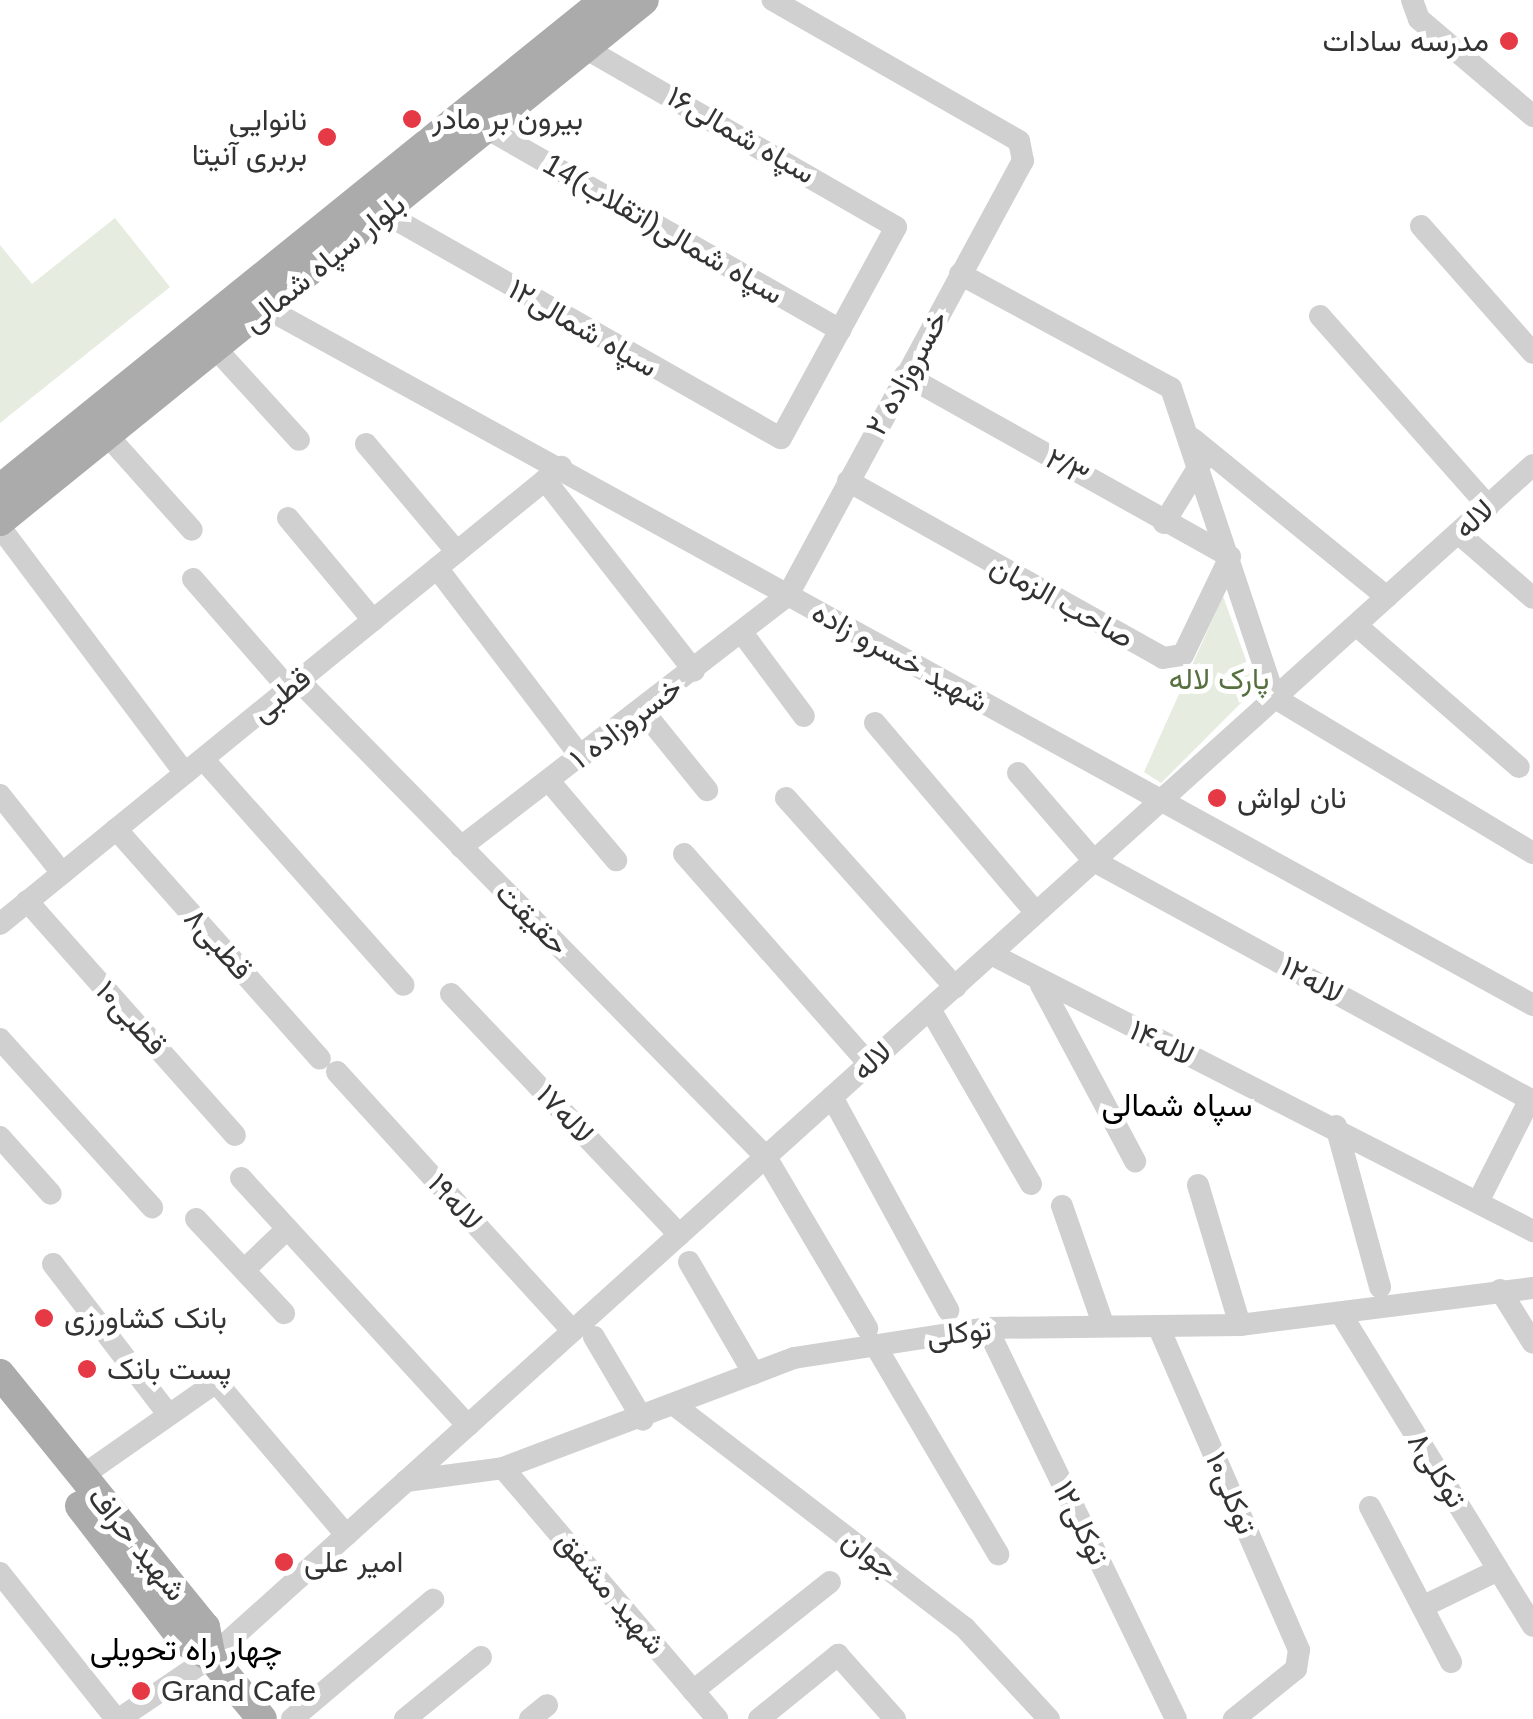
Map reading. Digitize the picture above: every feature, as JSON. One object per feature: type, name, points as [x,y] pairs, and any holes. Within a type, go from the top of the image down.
[{"type":"main road","name":"بلوار سپاه شمالی","points":[[0,489],[436,155],[605,0]]},
{"type":"main road","name":"بلوار سپاه شمالی","points":[[0,524],[386,214],[436,155],[486,128],[644,0]]},
{"type":"main road","name":"شهید حراف","points":[[0,1374],[82,1476],[138,1563]]},
{"type":"main road","points":[[0,1402],[138,1563],[184,1641],[211,1657],[262,1719]]},
{"type":"street","name":"خسروزاده ۲","points":[[773,0],[1025,151],[788,595]]},
{"type":"street","points":[[1412,0],[1419,19],[1533,116]]},
{"type":"street","name":"سپاه شمالی۱۶","points":[[583,47],[896,227],[840,330]]},
{"type":"street","name":"14سپاه شمالی(اتقلاب)","points":[[486,128],[840,330]]},
{"type":"street","name":"سپاه شمالی۱۲","points":[[386,214],[782,438],[840,330]]},
{"type":"street","points":[[1421,226],[1533,353]]},
{"type":"street","points":[[960,274],[1176,395],[1194,440],[1275,698],[1533,853]]},
{"type":"street","name":"شهید خسرو زاده","points":[[268,308],[553,473],[788,595],[1533,1005]]},
{"type":"street","points":[[1320,316],[1488,506]]},
{"type":"street","points":[[216,349],[299,440]]},
{"type":"street","name":"۲/۳","points":[[906,375],[1230,557]]},
{"type":"street","points":[[108,435],[192,530]]},
{"type":"street","points":[[1194,440],[1387,597]]},
{"type":"street","points":[[366,444],[457,552]]},
{"type":"street","points":[[1164,523],[1201,462]]},
{"type":"street","name":"لاله","points":[[118,1719],[211,1657],[468,1426],[583,1334],[680,1235],[1533,466]]},
{"type":"street","points":[[553,473],[694,671]]},
{"type":"street","name":"قطبی","points":[[0,924],[553,473]]},
{"type":"street","name":"صاحب الزمان","points":[[848,481],[1164,658],[1183,654],[1230,557]]},
{"type":"street","points":[[288,518],[373,620]]},
{"type":"street","points":[[0,524],[91,648],[194,766],[404,985]]},
{"type":"street","points":[[1458,532],[1533,598]]},
{"type":"street","points":[[438,568],[581,756]]},
{"type":"street","name":"حقیقت","points":[[194,579],[294,685],[461,847],[766,1157],[998,1554]]},
{"type":"street","name":"خسروزاده ۱","points":[[461,847],[743,634],[788,595]]},
{"type":"street","points":[[1356,625],[1519,767]]},
{"type":"street","points":[[743,634],[804,716]]},
{"type":"street","points":[[643,711],[708,790]]},
{"type":"street","points":[[875,723],[1036,913]]},
{"type":"street","points":[[1018,773],[1094,861]]},
{"type":"street","points":[[549,781],[616,860]]},
{"type":"street","points":[[0,794],[62,873]]},
{"type":"street","points":[[786,798],[954,987]]},
{"type":"street","name":"قطبی۸","points":[[116,829],[329,1066]]},
{"type":"street","points":[[684,854],[869,1064]]},
{"type":"street","name":"لاله۱۲","points":[[1094,861],[1532,1100]]},
{"type":"street","name":"قطبی۱۰","points":[[27,901],[235,1135]]},
{"type":"street","name":"لاله۱۴","points":[[990,954],[1041,985],[1336,1126],[1533,1231]]},
{"type":"street","points":[[1041,985],[1136,1161]]},
{"type":"street","name":"لاله۱۷","points":[[451,994],[680,1235]]},
{"type":"street","points":[[930,1009],[1031,1184]]},
{"type":"street","points":[[0,1039],[152,1207]]},
{"type":"street","name":"لاله۱۹","points":[[329,1066],[583,1334],[643,1420]]},
{"type":"street","points":[[832,1098],[948,1310]]},
{"type":"street","points":[[1479,1200],[1532,1100]]},
{"type":"street","points":[[1336,1126],[1380,1287]]},
{"type":"street","points":[[0,1137],[52,1194]]},
{"type":"street","points":[[241,1178],[468,1426]]},
{"type":"street","points":[[1198,1186],[1240,1325]]},
{"type":"street","points":[[1062,1206],[1102,1324]]},
{"type":"street","points":[[196,1220],[284,1313]]},
{"type":"street","points":[[244,1270],[286,1230]]},
{"type":"street","points":[[689,1262],[754,1374]]},
{"type":"street","points":[[53,1264],[169,1415]]},
{"type":"street","name":"توکلی","points":[[406,1481],[503,1468],[643,1420],[754,1374],[871,1337],[1102,1324],[1159,1328],[1240,1325],[1533,1288]]},
{"type":"street","points":[[1500,1290],[1533,1343]]},
{"type":"street","name":"توکلی۸","points":[[1341,1314],[1533,1626]]},
{"type":"street","name":"توکلی۱۲","points":[[987,1328],[1176,1719]]},
{"type":"street","name":"۱۰توکلی","points":[[1159,1328],[1300,1658],[1234,1719]]},
{"type":"street","points":[[82,1476],[216,1382],[346,1535]]},
{"type":"street","name":"جوان","points":[[677,1407],[965,1628],[1050,1719]]},
{"type":"street","name":"شهید مشفق","points":[[503,1468],[716,1719]]},
{"type":"street","points":[[1370,1507],[1426,1606],[1452,1662]]},
{"type":"street","points":[[1426,1606],[1498,1570]]},
{"type":"street","points":[[0,1573],[118,1719]]},
{"type":"street","points":[[693,1691],[830,1582]]},
{"type":"street","points":[[292,1719],[433,1600]]},
{"type":"street","points":[[760,1719],[838,1656],[895,1719]]},
{"type":"street","points":[[406,1719],[481,1657]]},
{"type":"green space","points":[[115,218],[170,287],[0,423],[0,245],[32,284]]},
{"type":"green space","name":"پارک لاله","points":[[1223,596],[1256,688],[1161,783],[1144,772]]},
{"type":"place","name":"مدرسه سادات","points":[[1509,41]]},
{"type":"place","name":"بیرون بر مادر","points":[[412,119]]},
{"type":"place","name":"نانوایی بربری آنیتا","points":[[327,137]]},
{"type":"place","name":"نان لواش","points":[[1217,798]]},
{"type":"place","name":"بانک کشاورزی","points":[[44,1318]]},
{"type":"place","name":"پست بانک","points":[[87,1369]]},
{"type":"place","name":"امیر علی","points":[[284,1562]]},
{"type":"place","name":"Grand Cafe","points":[[141,1691]]},
{"type":"district","name":"سپاه شمالی","points":[[1177,1105]]},
{"type":"district","name":"چهار راه تحویلی","points":[[186,1649]]}]
